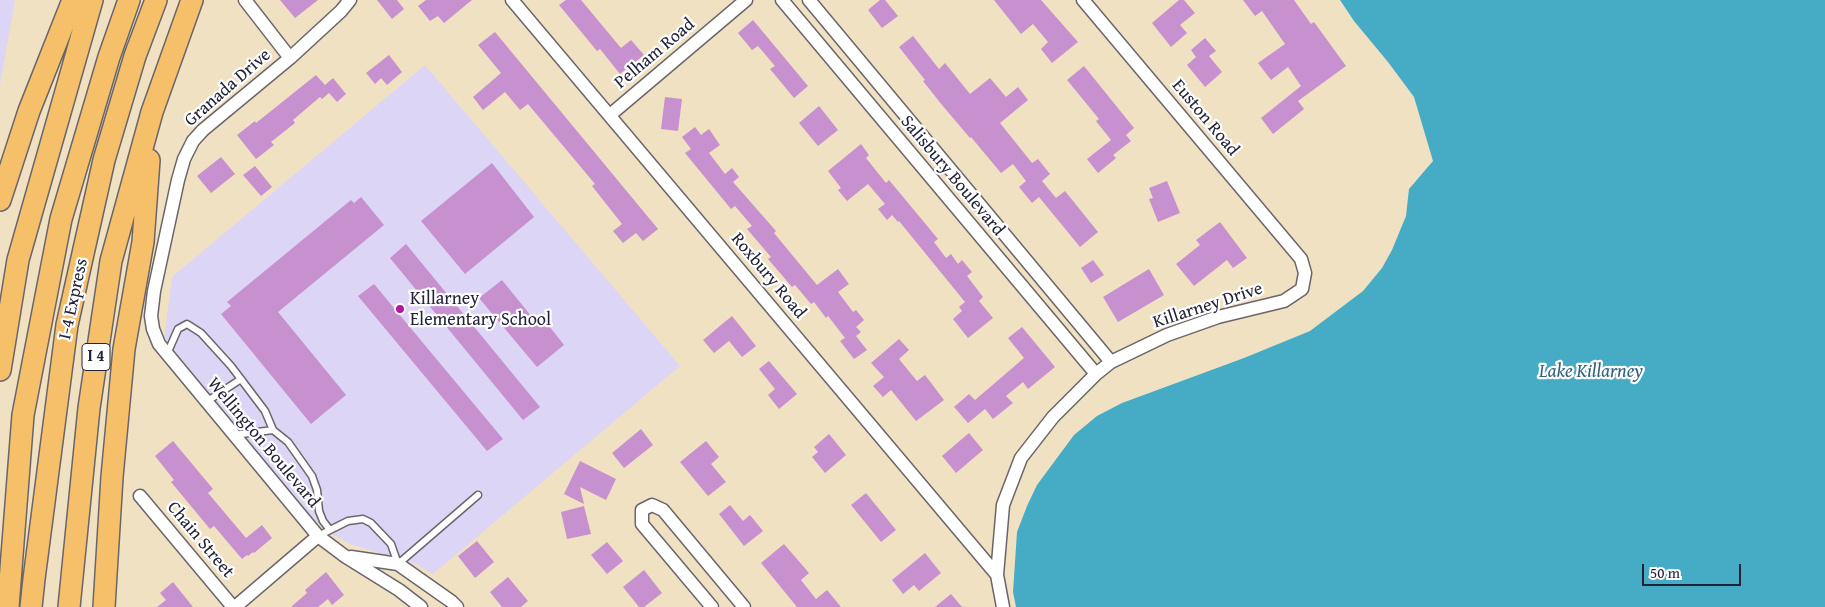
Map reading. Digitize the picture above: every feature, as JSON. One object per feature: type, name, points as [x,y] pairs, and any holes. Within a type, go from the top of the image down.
[{"type":"highway","points":[[0,200],[29,112],[73,0]]},
{"type":"highway","points":[[0,370],[18,260],[92,0]]},
{"type":"highway","name":"I-4 Express","points":[[8,607],[23,416],[60,218],[109,57],[129,0]]},
{"type":"highway","name":"I-4 Express","points":[[31,607],[67,325],[104,160],[135,56],[156,0]]},
{"type":"highway","name":"I 4","points":[[69,607],[89,408],[111,261],[152,112],[192,0]]},
{"type":"highway","points":[[104,607],[112,476],[124,349],[143,242],[152,112]]},
{"type":"street","points":[[245,0],[290,58]]},
{"type":"street","name":"Granada Drive","points":[[159,344],[153,330],[152,303],[184,158],[193,141],[203,130],[290,58],[341,11],[350,0]]},
{"type":"street","name":"Roxbury Road","points":[[512,0],[997,576]]},
{"type":"street","name":"Pelham Road","points":[[610,115],[746,0]]},
{"type":"street","name":"Salisbury Boulevard","points":[[782,0],[1096,374]]},
{"type":"street","name":"Salisbury Boulevard","points":[[809,0],[1111,362]]},
{"type":"street","name":"Euston Road","points":[[1083,0],[1301,259]]},
{"type":"street","name":"Killarney Drive","points":[[1003,607],[997,576],[1003,505],[1021,458],[1053,417],[1096,374],[1111,362],[1167,335],[1218,318],[1284,301],[1302,288],[1305,274],[1301,259]]},
{"type":"street","name":"Wellington Boulevard","points":[[159,344],[318,536],[346,557],[399,590],[421,607]]},
{"type":"street","name":"Chain Street","points":[[140,496],[234,607]]},
{"type":"street","points":[[712,607],[642,524],[642,510],[652,505],[663,510],[744,607]]},
{"type":"street","points":[[234,607],[318,536]]},
{"type":"street","name":"Wellington Boulevard","points":[[346,557],[398,564],[457,607]]},
{"type":"lane","points":[[167,354],[178,329],[187,324],[201,333],[241,379],[265,411],[272,430],[288,442],[312,476],[317,490],[319,511],[323,521],[330,530]]},
{"type":"lane","points":[[206,402],[241,379]]},
{"type":"lane","points":[[233,435],[272,430]]},
{"type":"lane","points":[[318,536],[356,519],[363,519],[371,523],[391,544],[398,564],[478,495]]},
{"type":"shaded area","points":[[0,0],[15,0],[0,85]]},
{"type":"shaded area","name":"Killarney Elementary School","points":[[425,65],[680,366],[433,574],[416,564],[350,544],[328,532],[309,516],[164,341],[172,277]]},
{"type":"water","name":"Lake Killarney","points":[[1340,0],[1825,0],[1825,607],[1016,607],[1013,592],[1017,532],[1037,485],[1074,435],[1097,416],[1122,403],[1244,358],[1310,331],[1363,291],[1382,268],[1392,250],[1406,216],[1409,189],[1433,161],[1414,97],[1354,21]]},
{"type":"building","points":[[280,0],[318,0],[295,18]]},
{"type":"building","points":[[377,0],[397,0],[404,9],[392,19]]},
{"type":"building","points":[[426,0],[472,0],[444,23],[438,16],[430,21],[418,6]]},
{"type":"building","points":[[566,0],[581,0],[621,48],[631,40],[644,55],[620,74],[600,49],[597,51],[559,5]]},
{"type":"building","points":[[880,0],[885,0],[898,16],[882,28],[868,10]]},
{"type":"building","points":[[994,0],[1041,0],[1078,42],[1052,63],[1041,49],[1048,42],[1033,24],[1021,34]]},
{"type":"building","points":[[1179,0],[1184,0],[1195,13],[1180,25],[1187,33],[1171,47],[1152,23]]},
{"type":"building","points":[[1243,0],[1294,0],[1311,24],[1314,22],[1346,66],[1298,101],[1304,109],[1273,134],[1261,118],[1301,86],[1288,67],[1271,80],[1258,63],[1285,44],[1262,11],[1255,16]]},
{"type":"building","points":[[753,20],[808,86],[794,98],[770,69],[775,66],[758,46],[752,50],[738,33]]},
{"type":"building","points":[[495,32],[658,229],[643,241],[636,233],[623,243],[613,231],[622,224],[592,186],[595,184],[528,104],[520,110],[505,92],[483,110],[473,97],[501,73],[478,45]]},
{"type":"building","points":[[913,36],[939,69],[945,63],[970,94],[990,78],[1006,97],[1018,87],[1028,100],[1000,123],[1032,163],[1038,159],[1050,174],[1042,181],[1056,198],[1065,191],[1098,232],[1080,247],[1039,197],[1032,203],[1019,187],[1026,181],[1013,164],[1001,173],[942,105],[899,47]]},
{"type":"building","points":[[1205,38],[1216,51],[1209,56],[1222,72],[1205,87],[1187,65],[1196,57],[1191,50]]},
{"type":"building","points":[[389,55],[402,72],[387,85],[381,78],[375,84],[366,73]]},
{"type":"building","points":[[1084,66],[1134,128],[1126,135],[1131,141],[1113,155],[1116,158],[1098,173],[1087,159],[1111,140],[1096,121],[1099,119],[1067,80]]},
{"type":"building","points":[[316,75],[325,85],[333,78],[346,94],[337,102],[329,93],[322,99],[320,97],[293,120],[295,123],[271,142],[274,145],[256,159],[237,135],[255,121],[256,123]]},
{"type":"building","points":[[665,97],[682,99],[678,131],[661,129]]},
{"type":"building","points":[[819,106],[838,130],[818,146],[799,123]]},
{"type":"building","points":[[695,127],[701,135],[709,129],[720,145],[709,153],[725,174],[732,168],[739,177],[733,182],[776,231],[774,233],[817,285],[838,269],[849,284],[838,292],[853,312],[856,310],[864,320],[856,327],[861,332],[856,336],[867,350],[854,359],[840,341],[845,338],[828,316],[826,318],[814,302],[811,304],[795,285],[792,287],[768,259],[771,257],[747,229],[752,226],[735,206],[731,209],[685,153],[691,149],[682,137]]},
{"type":"building","points":[[861,144],[869,155],[866,158],[886,183],[889,180],[938,239],[934,242],[946,258],[951,254],[958,264],[962,260],[972,272],[967,276],[983,297],[979,301],[993,318],[968,338],[953,319],[962,311],[959,307],[965,302],[899,221],[892,215],[887,220],[878,209],[885,204],[868,184],[847,201],[838,190],[841,188],[828,171]]},
{"type":"building","points":[[221,157],[235,174],[211,193],[197,176]]},
{"type":"building","points":[[492,163],[534,217],[465,274],[421,221]]},
{"type":"building","points":[[255,166],[272,187],[261,196],[243,175]]},
{"type":"building","points":[[1167,181],[1180,213],[1158,222],[1149,199],[1153,198],[1149,188]]},
{"type":"building","points":[[361,197],[384,225],[278,312],[346,395],[311,424],[221,314],[231,306],[227,302],[351,200],[354,203]]},
{"type":"building","points":[[1220,222],[1247,258],[1233,268],[1227,260],[1194,286],[1176,264],[1200,245],[1196,240]]},
{"type":"building","points":[[406,244],[540,407],[523,420],[390,258]]},
{"type":"building","points":[[1093,260],[1104,275],[1091,283],[1081,268]]},
{"type":"building","points":[[1149,269],[1164,295],[1118,322],[1103,297]]},
{"type":"building","points":[[502,280],[540,327],[546,322],[564,345],[537,367],[479,298]]},
{"type":"building","points":[[374,284],[503,439],[487,451],[358,296]]},
{"type":"building","points":[[732,316],[756,346],[742,357],[729,341],[714,353],[703,340]]},
{"type":"building","points":[[1022,327],[1055,367],[1028,389],[1023,382],[1006,396],[1013,403],[993,419],[985,409],[968,423],[954,407],[969,394],[975,400],[1024,358],[1008,338]]},
{"type":"building","points":[[899,339],[909,350],[899,359],[917,381],[925,375],[944,400],[916,421],[891,390],[883,397],[873,386],[884,377],[871,363]]},
{"type":"building","points":[[769,361],[797,394],[779,409],[768,395],[775,389],[759,369]]},
{"type":"building","points":[[641,429],[653,445],[624,468],[612,453]]},
{"type":"building","points":[[969,433],[983,450],[956,473],[942,456]]},
{"type":"building","points":[[829,434],[846,455],[825,473],[812,457],[818,452],[814,447]]},
{"type":"building","points":[[173,441],[213,489],[208,493],[246,538],[262,525],[272,538],[254,553],[242,559],[214,526],[210,529],[171,482],[174,480],[155,456]]},
{"type":"building","points":[[706,441],[719,457],[711,464],[726,482],[708,496],[680,462]]},
{"type":"building","points":[[580,461],[616,479],[606,500],[580,487],[584,504],[564,494]]},
{"type":"building","points":[[866,493],[896,530],[881,542],[851,505]]},
{"type":"building","points":[[730,505],[743,521],[750,515],[763,531],[744,546],[719,514]]},
{"type":"building","points":[[584,506],[591,534],[567,539],[561,512]]},
{"type":"building","points":[[477,541],[494,562],[475,578],[458,556]]},
{"type":"building","points":[[607,542],[623,561],[607,574],[591,555]]},
{"type":"building","points":[[784,544],[809,573],[801,580],[816,599],[827,590],[841,607],[797,607],[761,563]]},
{"type":"building","points":[[925,553],[941,573],[919,591],[914,585],[903,594],[892,580]]},
{"type":"building","points":[[644,570],[662,593],[644,607],[639,607],[623,587]]},
{"type":"building","points":[[326,572],[344,595],[332,605],[328,599],[318,607],[291,607],[307,593],[305,590]]},
{"type":"building","points":[[508,577],[528,601],[521,607],[502,607],[490,592]]},
{"type":"building","points":[[173,582],[193,607],[157,607],[166,600],[160,593]]},
{"type":"building","points":[[951,594],[962,607],[935,607]]},
{"type":"place","name":"Killarney Elementary School","points":[[400,309]]}]
